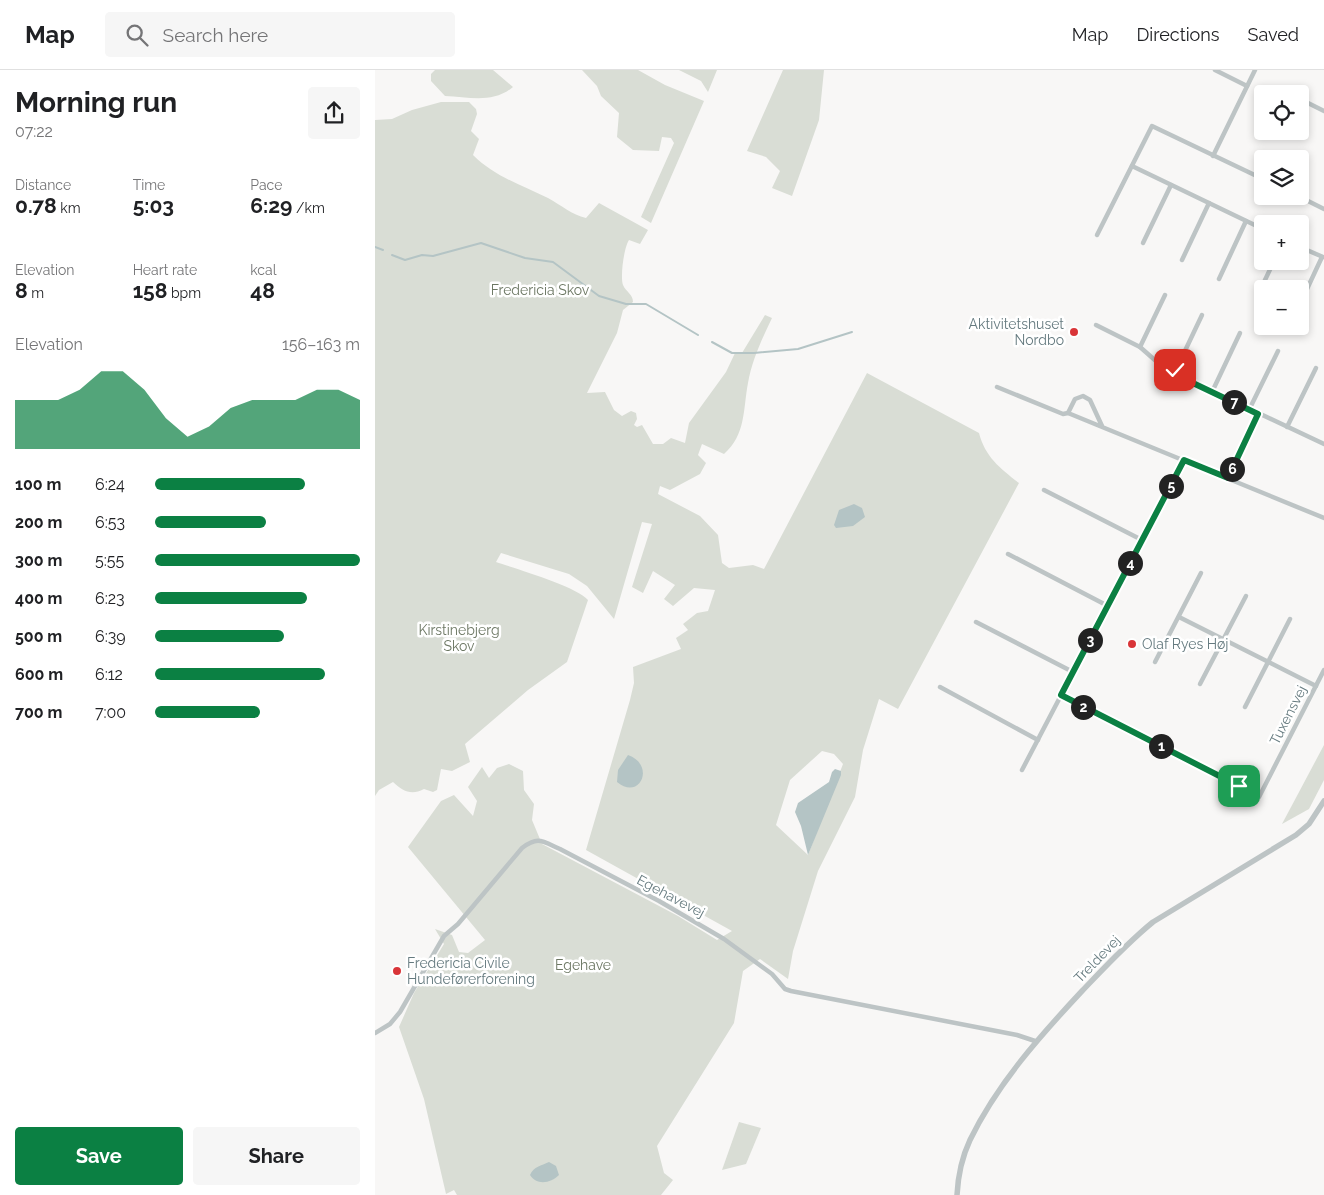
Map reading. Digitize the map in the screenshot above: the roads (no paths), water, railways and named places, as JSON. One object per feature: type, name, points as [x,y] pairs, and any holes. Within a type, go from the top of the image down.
[{"type":"street","points":[[1215,70],[1247,86]]},
{"type":"street","points":[[1213,156],[1255,70]]},
{"type":"street","points":[[1309,104],[1324,111]]},
{"type":"street","points":[[1097,234],[1152,126],[1254,175]]},
{"type":"street","points":[[1132,166],[1254,225]]},
{"type":"street","points":[[1143,243],[1171,185]]},
{"type":"street","points":[[1309,202],[1324,209]]},
{"type":"street","points":[[1182,260],[1209,203]]},
{"type":"street","points":[[1219,279],[1246,222]]},
{"type":"street","points":[[1309,251],[1323,258],[1309,286]]},
{"type":"street","points":[[1140,347],[1165,295]]},
{"type":"street","points":[[1154,300],[1161,303]]},
{"type":"street","points":[[1174,374],[1202,315]]},
{"type":"street","points":[[1096,325],[1140,347],[1165,369],[1174,374],[1324,444]]},
{"type":"street","points":[[1212,392],[1239,333]]},
{"type":"street","points":[[1249,410],[1278,351]]},
{"type":"street","points":[[1287,427],[1316,368]]},
{"type":"street","points":[[997,387],[1063,414],[1068,413],[1101,426],[1324,518]]},
{"type":"street","points":[[1068,413],[1075,399],[1080,396],[1087,398],[1090,400],[1101,426]]},
{"type":"street","points":[[1228,478],[1258,414]]},
{"type":"street","points":[[1021,770],[1184,460]]},
{"type":"street","points":[[1044,490],[1142,540]]},
{"type":"street","points":[[1008,554],[1107,606]]},
{"type":"street","points":[[1155,662],[1201,574]]},
{"type":"street","points":[[1200,684],[1246,596]]},
{"type":"street","points":[[1179,617],[1316,686]]},
{"type":"street","points":[[1245,707],[1290,619]]},
{"type":"street","points":[[976,622],[1073,672]]},
{"type":"street","name":"Tuxensvej","points":[[1061,695],[1259,797],[1324,670]]},
{"type":"street","points":[[939,687],[1037,740]]},
{"type":"street","name":"Treldevej","points":[[957,1195],[963,1160],[970,1140],[999,1093],[1035,1041],[1136,937],[1153,922],[1296,835],[1312,820],[1324,801]]},
{"type":"street","name":"Egehavevej","points":[[375,1033],[390,1024],[400,1012],[444,936],[459,924],[521,848],[533,840],[541,840],[697,922],[758,962],[785,989],[1017,1035],[1035,1041]]},
{"type":"waterway","points":[[392,255],[405,260],[422,255],[433,256],[481,243],[525,258],[553,262],[599,296],[626,304],[646,304],[698,335]]},
{"type":"waterway","points":[[375,247],[383,250]]},
{"type":"waterway","points":[[712,342],[732,353],[754,353],[798,349],[852,332]]},
{"type":"place","name":"Aktivitetshuset Nordbo","points":[[1074,332]]},
{"type":"place","name":"Olaf Ryes Høj","points":[[1132,644]]},
{"type":"place","name":"Fredericia Civile Hundeførerforening","points":[[397,971]]},
{"type":"park label","name":"Fredericia Skov","points":[[540,290]]},
{"type":"park label","name":"Kirstinebjerg Skov","points":[[459,638]]},
{"type":"park label","name":"Egehave","points":[[583,965]]}]
